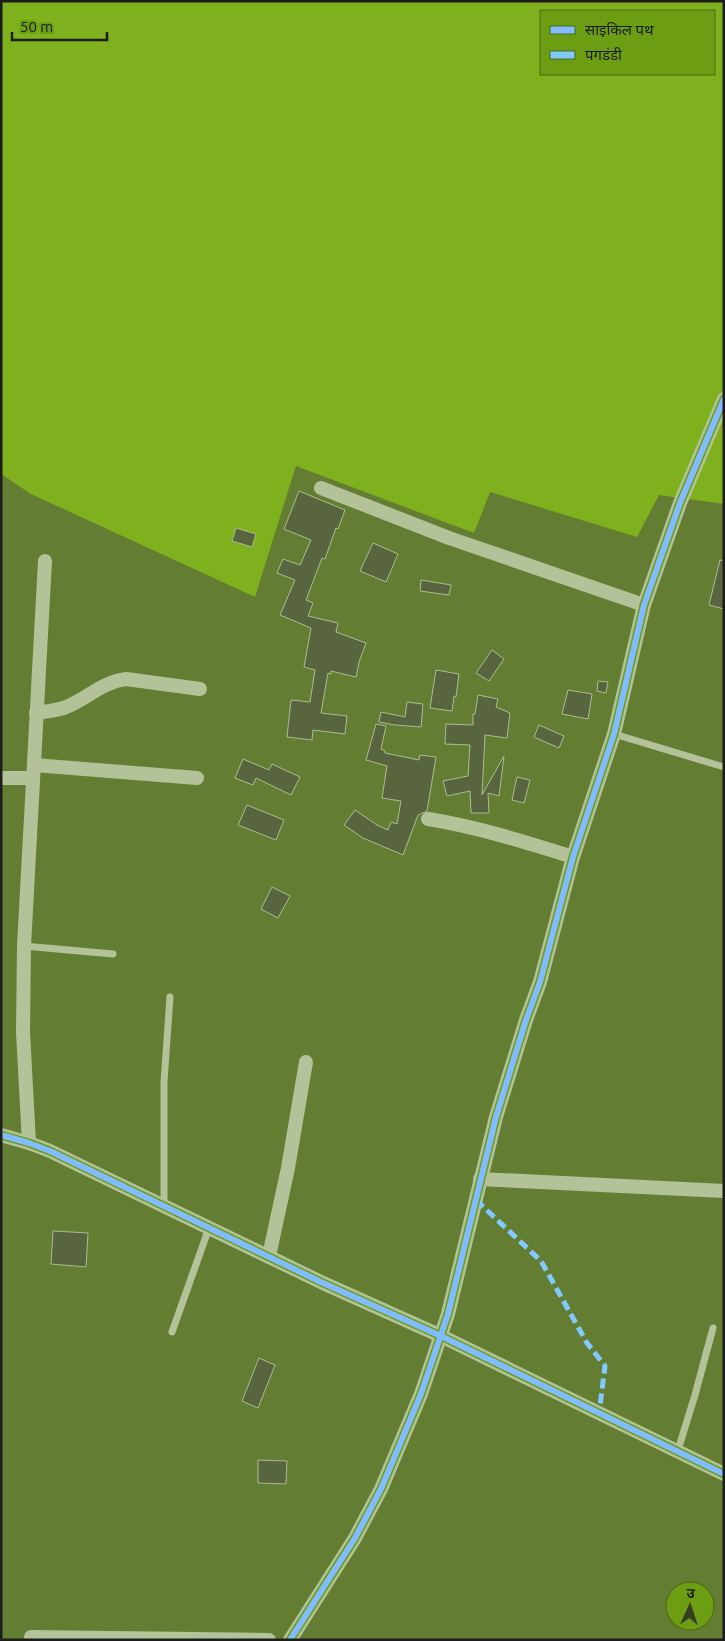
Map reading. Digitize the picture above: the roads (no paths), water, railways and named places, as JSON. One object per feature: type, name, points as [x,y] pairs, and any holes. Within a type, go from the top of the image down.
[{"type":"street","points":[[290,1640],[355,1538],[381,1489],[421,1394],[448,1314],[499,1108],[526,1020],[540,982],[573,857],[614,734],[644,605],[680,503],[724,399]]},
{"type":"street","points":[[322,488],[449,538],[644,605]]},
{"type":"street","points":[[29,1143],[23,1032],[24,946],[45,560]]},
{"type":"street","points":[[36,713],[66,707],[103,685],[117,680],[132,679],[200,689]]},
{"type":"street","points":[[1,778],[34,772],[197,778]]},
{"type":"street","points":[[428,819],[492,832],[573,857]]},
{"type":"street","points":[[269,1256],[288,1168],[306,1062]]},
{"type":"street","points":[[1,1135],[50,1151],[323,1283],[441,1336],[724,1474]]},
{"type":"street","points":[[480,1179],[724,1191]]},
{"type":"street","points":[[31,1637],[269,1640]]},
{"type":"lane","points":[[614,734],[724,767]]},
{"type":"lane","points":[[24,946],[113,954]]},
{"type":"lane","points":[[164,1206],[164,1082],[170,997]]},
{"type":"lane","points":[[172,1332],[208,1228]]},
{"type":"lane","points":[[678,1450],[713,1328]]}]
